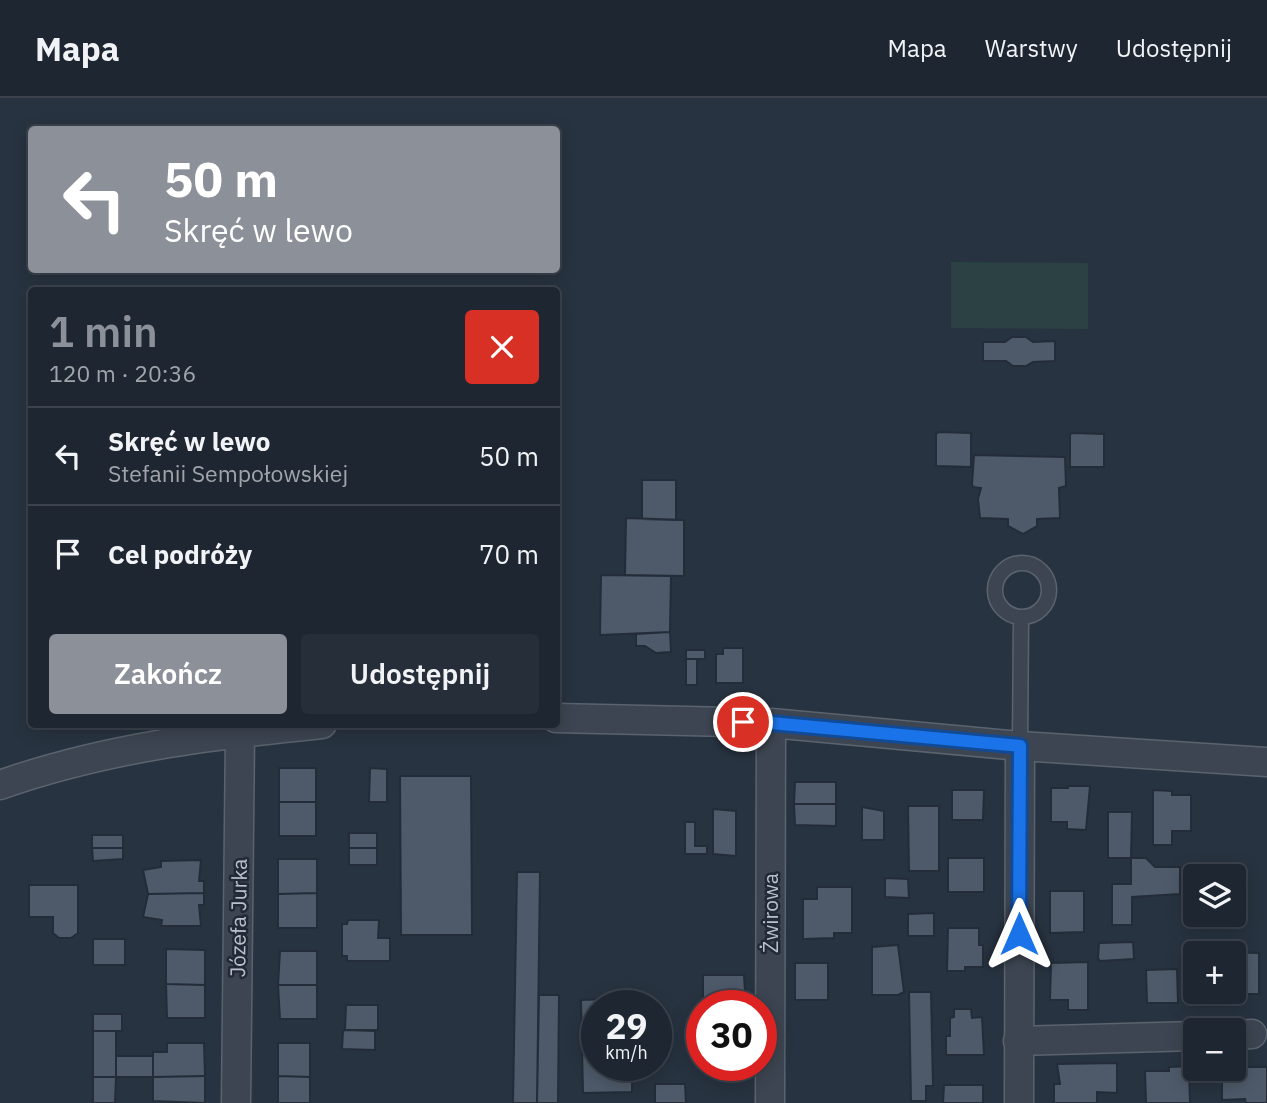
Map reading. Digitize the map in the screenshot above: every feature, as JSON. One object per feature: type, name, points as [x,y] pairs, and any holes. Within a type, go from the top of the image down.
[{"type":"street","points":[[560,718],[771,723],[1020,746],[1267,762]]},
{"type":"street","name":"Żwirowa","points":[[770,1103],[771,723]]},
{"type":"street","points":[[0,785],[42,770],[143,747],[286,728]]},
{"type":"street","name":"Józefa Jurka","points":[[236,1103],[240,733]]},
{"type":"street","points":[[1019,1103],[1020,746]]},
{"type":"street","points":[[1018,1041],[1183,1036]]},
{"type":"lane","points":[[1020,746],[1021,618]]},
{"type":"green space","points":[[951,262],[1088,263],[1088,329],[951,328]]},
{"type":"building","points":[[1012,337],[1026,337],[1033,342],[1055,341],[1055,361],[1013,366],[1006,361],[983,361],[983,342],[1005,342]]},
{"type":"building","points":[[971,433],[971,467],[936,466],[936,434]]},
{"type":"building","points":[[1070,434],[1104,434],[1104,467],[1070,467]]},
{"type":"building","points":[[974,455],[1065,457],[1066,486],[1059,488],[1060,518],[1037,519],[1037,526],[1023,534],[1008,526],[1008,519],[980,518],[978,499],[981,488],[973,487],[972,484]]},
{"type":"building","points":[[642,480],[676,480],[676,520],[642,519]]},
{"type":"building","points":[[626,518],[684,520],[684,576],[625,575]]},
{"type":"building","points":[[601,575],[671,576],[670,632],[600,635]]},
{"type":"building","points":[[670,632],[671,652],[656,653],[645,646],[636,646],[636,634]]},
{"type":"building","points":[[723,648],[743,648],[743,683],[716,683],[716,654],[723,654]]},
{"type":"building","points":[[686,650],[705,650],[705,659],[686,659]]},
{"type":"building","points":[[686,659],[697,659],[697,685],[686,685]]},
{"type":"building","points":[[279,768],[316,768],[316,802],[279,802]]},
{"type":"building","points":[[370,768],[387,769],[387,802],[369,802]]},
{"type":"building","points":[[400,776],[471,776],[472,935],[401,935]]},
{"type":"building","points":[[795,782],[836,782],[836,804],[794,804]]},
{"type":"building","points":[[1090,786],[1086,830],[1067,829],[1067,822],[1051,822],[1051,788]]},
{"type":"building","points":[[952,790],[984,790],[983,820],[952,820]]},
{"type":"building","points":[[1153,790],[1172,791],[1172,795],[1191,795],[1191,831],[1172,831],[1172,845],[1153,845]]},
{"type":"building","points":[[279,802],[316,802],[316,836],[279,836]]},
{"type":"building","points":[[794,804],[836,804],[836,826],[795,825]]},
{"type":"building","points":[[908,806],[939,806],[939,871],[909,871]]},
{"type":"building","points":[[862,807],[884,811],[884,840],[862,840]]},
{"type":"building","points":[[713,809],[736,811],[736,856],[713,854]]},
{"type":"building","points":[[1108,812],[1132,812],[1131,858],[1108,858]]},
{"type":"building","points":[[685,822],[695,822],[695,846],[707,846],[707,854],[685,854]]},
{"type":"building","points":[[349,833],[377,833],[377,848],[349,848]]},
{"type":"building","points":[[92,835],[123,835],[123,848],[92,848]]},
{"type":"building","points":[[92,848],[123,848],[123,859],[93,861]]},
{"type":"building","points":[[349,848],[377,848],[377,865],[349,865]]},
{"type":"building","points":[[948,858],[984,858],[984,892],[948,892]]},
{"type":"building","points":[[1131,858],[1146,858],[1155,867],[1180,867],[1180,894],[1132,897],[1132,925],[1112,925],[1112,884],[1131,884]]},
{"type":"building","points":[[278,859],[317,859],[317,893],[278,894]]},
{"type":"building","points":[[201,860],[199,881],[204,881],[204,893],[148,894],[143,870],[161,867],[161,861]]},
{"type":"building","points":[[517,872],[540,872],[537,1103],[513,1103]]},
{"type":"building","points":[[885,878],[908,879],[909,898],[885,897]]},
{"type":"building","points":[[29,885],[78,885],[78,933],[71,938],[59,938],[53,933],[53,917],[29,917]]},
{"type":"building","points":[[817,887],[852,887],[852,933],[834,933],[834,938],[803,939],[803,899],[817,899]]},
{"type":"building","points":[[1050,891],[1084,891],[1084,932],[1050,933]]},
{"type":"building","points":[[204,893],[204,905],[199,905],[201,926],[161,926],[162,920],[143,917],[148,894]]},
{"type":"building","points":[[317,893],[317,928],[278,928],[278,894]]},
{"type":"building","points":[[934,913],[934,936],[908,936],[908,914]]},
{"type":"building","points":[[348,920],[379,920],[378,938],[390,938],[390,961],[347,961],[347,956],[342,956],[342,924],[347,924]]},
{"type":"building","points":[[948,928],[979,928],[979,945],[983,945],[983,967],[947,971]]},
{"type":"building","points":[[93,939],[125,939],[125,965],[93,965]]},
{"type":"building","points":[[1133,942],[1134,959],[1100,961],[1098,958],[1099,943]]},
{"type":"building","points":[[898,945],[904,992],[898,995],[872,995],[872,947]]},
{"type":"building","points":[[166,949],[205,950],[205,985],[166,984]]},
{"type":"building","points":[[280,951],[317,951],[317,985],[278,985]]},
{"type":"building","points":[[1246,953],[1259,953],[1259,994],[1246,994]]},
{"type":"building","points":[[1088,962],[1088,1010],[1068,1010],[1068,1000],[1050,1000],[1051,963]]},
{"type":"building","points":[[795,963],[828,963],[828,1000],[795,1000]]},
{"type":"building","points":[[1177,969],[1178,1003],[1147,1003],[1146,970]]},
{"type":"building","points":[[703,975],[744,975],[745,990],[703,990]]},
{"type":"building","points":[[166,984],[205,985],[205,1018],[167,1018]]},
{"type":"building","points":[[278,985],[317,985],[317,1019],[280,1019]]},
{"type":"building","points":[[909,992],[931,992],[933,1086],[926,1086],[926,1101],[911,1101]]},
{"type":"building","points":[[539,995],[559,995],[558,1103],[537,1103]]},
{"type":"building","points":[[346,1005],[378,1005],[378,1030],[345,1030]]},
{"type":"building","points":[[954,1009],[971,1009],[972,1018],[982,1017],[984,1055],[946,1055],[946,1036],[950,1036],[950,1018],[954,1017]]},
{"type":"building","points":[[93,1014],[122,1014],[122,1031],[93,1031]]},
{"type":"building","points":[[345,1030],[375,1031],[375,1050],[342,1049]]},
{"type":"building","points":[[93,1031],[116,1031],[116,1077],[93,1077]]},
{"type":"building","points":[[167,1043],[204,1043],[205,1076],[153,1077],[153,1052],[167,1052]]},
{"type":"building","points":[[278,1043],[310,1043],[310,1077],[278,1076]]},
{"type":"building","points":[[116,1056],[153,1056],[153,1077],[116,1077]]},
{"type":"building","points":[[1117,1063],[1117,1093],[1097,1092],[1097,1103],[1054,1103],[1054,1084],[1060,1084],[1057,1064]]},
{"type":"building","points":[[1183,1066],[1183,1081],[1189,1081],[1190,1103],[1146,1103],[1145,1071],[1169,1071],[1169,1067]]},
{"type":"building","points":[[1246,1067],[1267,1067],[1267,1103],[1246,1103],[1245,1099],[1222,1100],[1222,1081],[1246,1081]]},
{"type":"building","points":[[205,1076],[205,1103],[153,1101],[153,1077]]},
{"type":"building","points":[[278,1076],[310,1077],[310,1103],[278,1103]]},
{"type":"building","points":[[93,1077],[116,1077],[115,1103],[93,1103]]},
{"type":"building","points":[[583,1081],[632,1081],[632,1092],[583,1093]]},
{"type":"building","points":[[655,1084],[685,1084],[686,1103],[655,1103]]},
{"type":"building","points":[[944,1085],[983,1085],[983,1103],[943,1103]]},
{"type":"route","points":[[743,722],[1020,746],[1019,934]]}]
